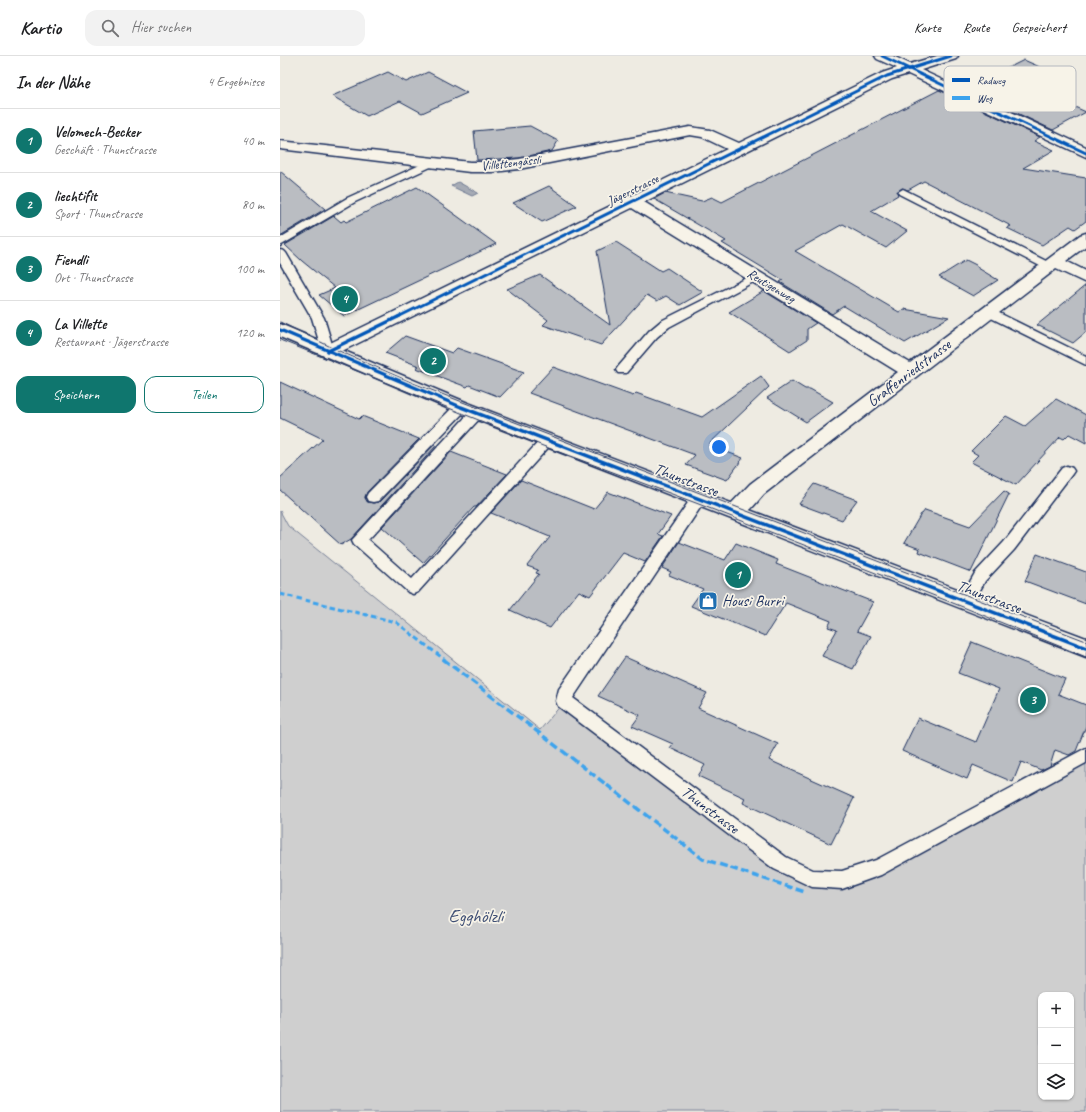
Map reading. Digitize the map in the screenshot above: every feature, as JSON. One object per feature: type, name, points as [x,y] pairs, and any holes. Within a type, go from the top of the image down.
[{"type":"street","points":[[882,56],[944,86]]},
{"type":"street","name":"Jägerstrasse","points":[[328,351],[887,76],[951,56]]},
{"type":"street","points":[[1000,112],[1086,153]]},
{"type":"street","name":"Villettengässli","points":[[280,145],[470,168],[519,164],[690,131],[705,133],[738,148]]},
{"type":"street","name":"Reutigenweg","points":[[632,201],[910,371]]},
{"type":"street","name":"Graffenriedstrasse","points":[[735,512],[757,489],[1086,238]]},
{"type":"street","points":[[1051,264],[1086,278]]},
{"type":"street","name":"Thunstrasse","points":[[280,330],[469,410],[1086,648]]},
{"type":"lane","points":[[280,243],[350,200],[431,163]]},
{"type":"lane","points":[[903,192],[1051,264]]},
{"type":"lane","points":[[280,253],[318,318],[328,351]]},
{"type":"lane","points":[[622,370],[653,334],[665,324],[755,277]]},
{"type":"lane","points":[[988,312],[1086,360]]},
{"type":"lane","points":[[469,410],[359,540],[413,588],[548,440]]},
{"type":"lane","points":[[373,497],[469,410]]},
{"type":"lane","points":[[967,601],[980,577],[1009,546],[1066,471]]},
{"type":"lane","name":"Thunstrasse","points":[[699,498],[565,694],[564,701],[780,863],[812,878],[842,880],[881,867],[1086,755]]},
{"type":"green space","name":"Egghölzli","points":[[280,511],[288,526],[540,730],[562,704],[777,867],[843,885],[1086,761],[1086,1112],[280,1112]]},
{"type":"shaded area","points":[[458,182],[478,193],[472,196],[451,186]]},
{"type":"building","points":[[1024,60],[1038,66],[1012,66]]},
{"type":"building","points":[[388,72],[406,82],[428,72],[467,93],[422,113],[400,101],[367,116],[332,96]]},
{"type":"building","points":[[939,90],[944,92],[944,112],[986,112],[1040,137],[1034,141],[1054,150],[1023,168],[1086,178],[1086,221],[1075,229],[1070,226],[1042,245],[1007,228],[1011,226],[924,181],[908,190],[902,188],[897,192],[898,195],[871,211],[907,231],[886,248],[843,224],[795,251],[899,312],[904,309],[949,317],[905,343],[844,306],[832,314],[780,282],[783,280],[722,243],[726,241],[654,199],[665,193],[702,201],[712,197],[722,202]]},
{"type":"building","points":[[1076,108],[1086,112],[1053,130],[1015,112],[1076,112]]},
{"type":"building","points":[[530,126],[558,141],[552,151],[519,158],[477,160],[474,131]]},
{"type":"building","points":[[280,171],[325,209],[280,236]]},
{"type":"building","points":[[549,186],[577,206],[542,222],[513,203]]},
{"type":"building","points":[[417,187],[496,244],[344,316],[319,295],[335,288],[285,245],[334,216],[341,222],[344,220],[346,222]]},
{"type":"building","points":[[616,242],[661,271],[667,268],[703,292],[680,305],[666,296],[657,301],[647,295],[601,345],[543,325],[548,320],[507,289],[540,275],[610,325],[597,251]]},
{"type":"building","points":[[966,260],[998,280],[973,296],[939,277]]},
{"type":"building","points":[[1086,285],[1086,332],[1073,343],[1037,325]]},
{"type":"building","points":[[764,291],[816,323],[807,329],[807,340],[790,351],[729,312]]},
{"type":"building","points":[[405,336],[452,353],[457,348],[524,372],[500,397],[469,385],[467,387],[416,368],[419,366],[385,353]]},
{"type":"building","points":[[553,367],[633,396],[636,393],[702,417],[761,376],[769,387],[708,445],[743,458],[727,480],[686,465],[695,455],[529,393]]},
{"type":"building","points":[[792,381],[833,402],[806,422],[767,398]]},
{"type":"building","points":[[280,382],[359,419],[362,416],[419,439],[367,492],[365,498],[368,502],[379,502],[434,445],[436,446],[351,539],[341,545],[280,490],[280,478],[323,439],[280,418]]},
{"type":"building","points":[[1056,399],[1086,415],[1086,443],[1069,434],[1064,439],[1060,437],[1016,485],[971,462],[978,455],[971,451],[1006,416],[1025,426]]},
{"type":"building","points":[[451,452],[507,474],[476,507],[474,507],[423,563],[382,527]]},
{"type":"building","points":[[521,480],[594,509],[608,492],[671,516],[658,534],[663,536],[645,562],[623,553],[590,596],[579,591],[550,628],[510,610],[539,574],[536,573],[538,570],[527,566],[550,537],[491,513]]},
{"type":"building","points":[[814,484],[857,500],[842,520],[799,504]]},
{"type":"building","points":[[1004,491],[1009,494],[971,572],[919,552],[920,549],[904,543],[921,514],[925,510],[970,526]]},
{"type":"building","points":[[679,542],[725,560],[736,543],[778,560],[776,564],[873,602],[857,631],[871,636],[853,669],[822,656],[837,630],[828,627],[831,621],[786,603],[765,636],[691,606],[703,589],[669,575],[671,572],[662,568]]},
{"type":"building","points":[[1037,554],[1086,572],[1086,604],[1025,581]]},
{"type":"building","points":[[972,642],[1065,679],[1058,694],[1086,705],[1086,726],[1076,751],[1069,755],[1055,750],[1050,766],[1041,770],[1021,762],[1013,782],[973,765],[967,779],[902,751],[918,718],[976,742],[999,689],[958,673]]},
{"type":"building","points":[[625,657],[707,693],[698,708],[778,744],[769,760],[854,798],[831,844],[743,803],[745,798],[698,776],[705,765],[670,748],[673,744],[632,726],[640,715],[598,696]]},
{"type":"tram line","points":[[280,322],[339,351],[413,383],[1086,641]]},
{"type":"tram line","points":[[280,340],[543,446],[696,503],[963,607],[1086,657]]},
{"type":"marked path","points":[[280,594],[396,622],[703,859],[805,892]]},
{"type":"cycle path","points":[[882,56],[944,85]]},
{"type":"cycle path","points":[[328,351],[887,76],[951,56]]},
{"type":"cycle path","points":[[1000,112],[1086,153]]},
{"type":"cycle path","points":[[280,330],[461,407],[1086,648]]},
{"type":"place","name":"La Villette","points":[[345,299]]},
{"type":"place","name":"liechtifit","points":[[433,361]]},
{"type":"place","name":"Velomech-Becker","points":[[738,575]]},
{"type":"place","name":"Housi Burri","points":[[708,601]]},
{"type":"place","name":"Fiendli","points":[[1033,700]]}]
